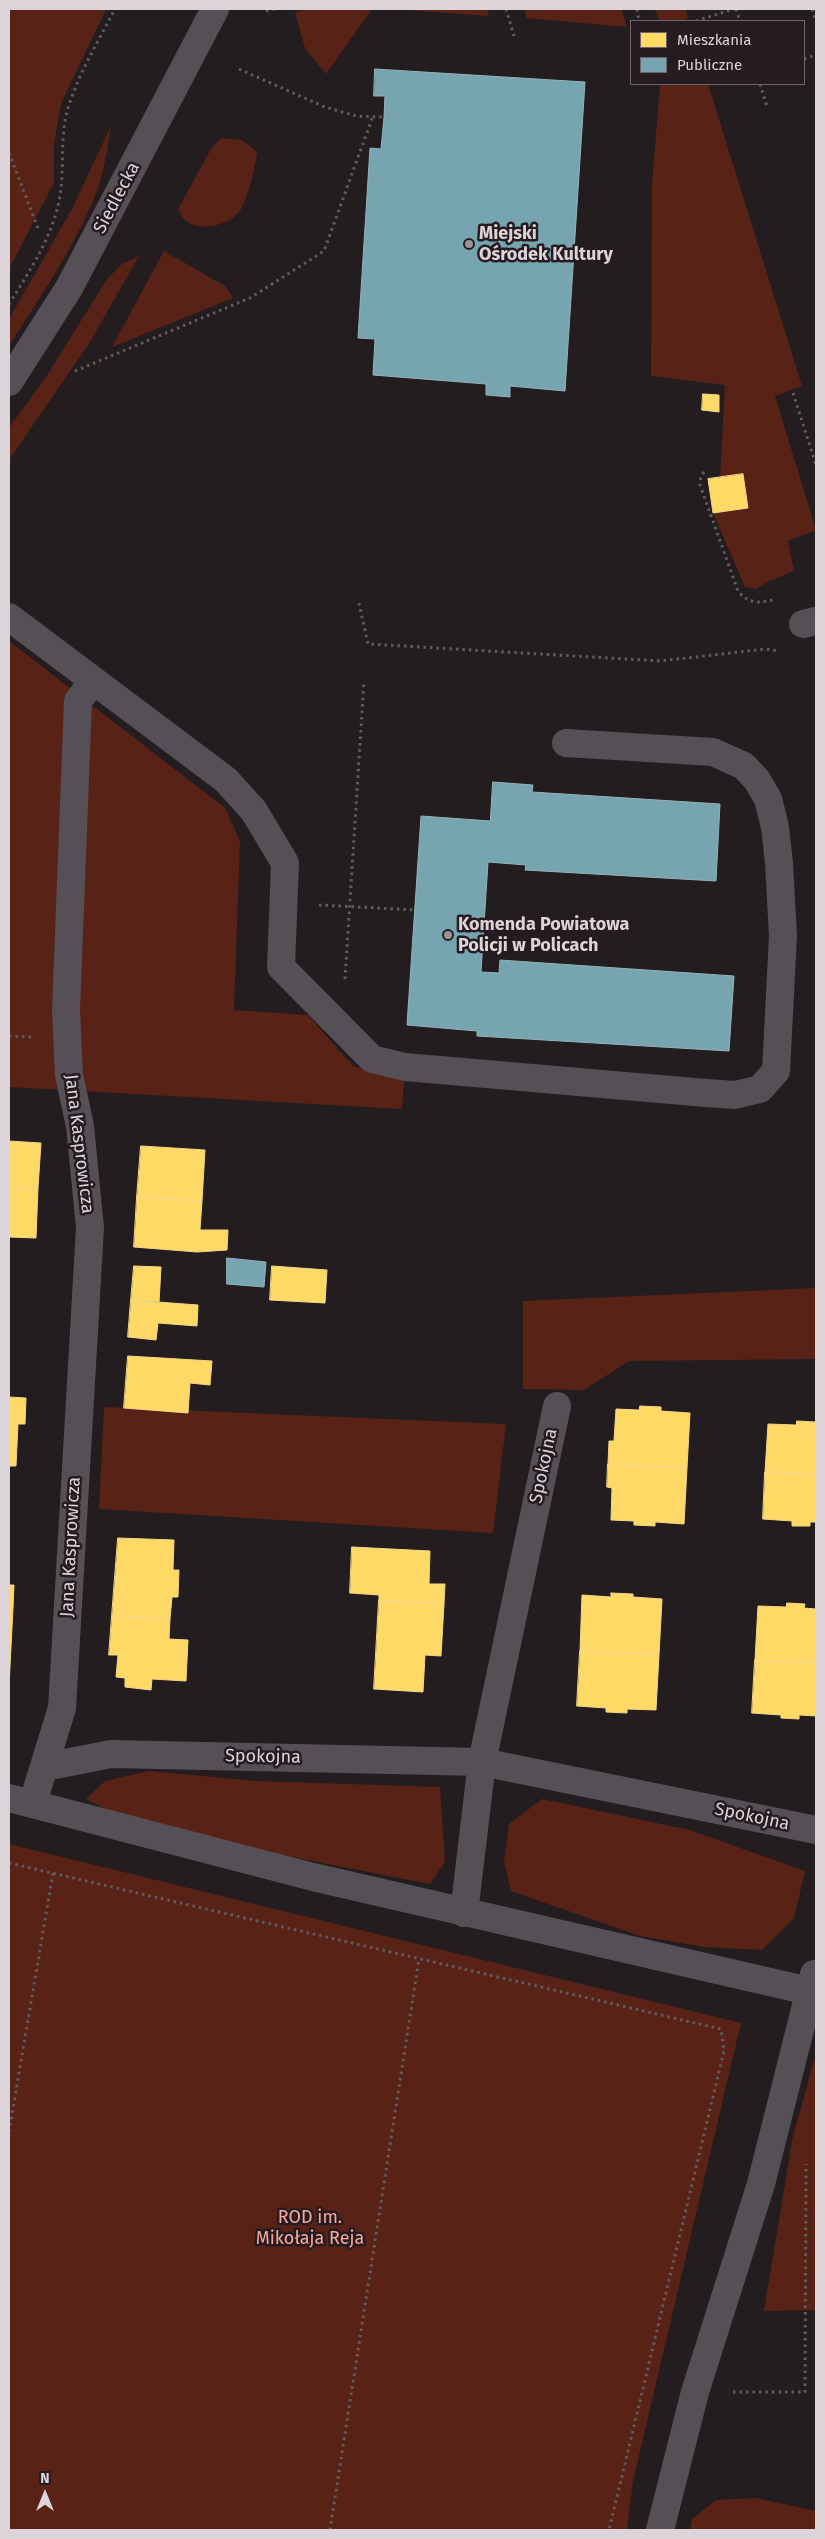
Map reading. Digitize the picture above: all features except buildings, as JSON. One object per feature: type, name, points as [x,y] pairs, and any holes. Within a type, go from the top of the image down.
[{"type":"street","name":"Siedlecka","points":[[9,382],[73,280],[215,9]]},
{"type":"street","points":[[9,616],[226,780],[254,811],[285,863],[280,966],[372,1058],[405,1067],[735,1095],[760,1089],[776,1071],[783,936],[779,863],[768,798],[757,780],[744,766],[713,752],[566,743]]},
{"type":"street","name":"Jana Kasprowicza","points":[[21,1800],[45,1767],[62,1708],[90,1228],[80,1126],[69,1075],[66,1010],[78,701],[93,681]]},
{"type":"street","name":"Spokojna","points":[[464,1913],[482,1762],[557,1406]]},
{"type":"street","name":"Spokojna","points":[[45,1767],[111,1754],[482,1762],[816,1830]]},
{"type":"street","points":[[21,1800],[313,1877],[464,1913],[814,1982],[760,2184],[695,2392],[660,2530]]},
{"type":"path","points":[[9,304],[44,243],[57,214],[61,187],[64,126],[69,105],[114,9]]},
{"type":"path","points":[[266,11],[275,9]]},
{"type":"path","points":[[506,9],[514,36]]},
{"type":"path","points":[[699,20],[735,9]]},
{"type":"path","points":[[812,9],[816,22]]},
{"type":"path","points":[[239,69],[325,107],[356,116],[384,117]]},
{"type":"path","points":[[760,85],[767,106]]},
{"type":"path","points":[[75,371],[250,298],[324,251],[373,116]]},
{"type":"path","points":[[9,153],[38,228]]},
{"type":"path","points":[[793,394],[816,465]]},
{"type":"path","points":[[704,472],[701,476],[700,486],[738,592],[743,598],[752,602],[762,603],[782,596]]},
{"type":"path","points":[[359,603],[368,644],[660,661],[766,649],[788,650]]},
{"type":"path","points":[[328,1015],[344,999],[364,681]]},
{"type":"path","points":[[284,902],[415,910]]},
{"type":"path","points":[[9,1863],[721,2029],[724,2051],[609,2530]]},
{"type":"path","points":[[9,2132],[53,1873]]},
{"type":"path","points":[[330,2530],[419,1959]]},
{"type":"path","points":[[695,2392],[804,2392],[806,2159]]},
{"type":"green space","points":[[9,9],[106,9],[61,104],[54,144],[54,183],[9,269]]},
{"type":"green space","points":[[307,9],[372,9],[326,74],[305,48],[295,13]]},
{"type":"green space","points":[[394,9],[487,9],[489,16]]},
{"type":"green space","points":[[524,9],[621,9],[627,27],[527,18]]},
{"type":"green space","points":[[655,9],[685,9],[688,18],[685,20],[659,20]]},
{"type":"green space","points":[[660,85],[708,85],[802,386],[775,396],[816,530],[788,541],[794,571],[767,582],[756,589],[745,587],[713,513],[748,508],[743,475],[720,478],[725,385],[651,376],[652,184]]},
{"type":"green space","points":[[111,126],[102,175],[85,218],[48,285],[9,346],[9,319],[72,209]]},
{"type":"green space","points":[[221,138],[242,140],[257,152],[251,182],[243,206],[235,216],[221,224],[205,227],[197,226],[184,219],[178,209],[211,149]]},
{"type":"green space","points":[[164,251],[225,286],[233,298],[112,347]]},
{"type":"green space","points":[[139,256],[90,342],[9,460],[9,428],[48,374],[107,279],[122,264]]},
{"type":"green space","points":[[9,641],[225,808],[240,841],[234,1010],[308,1015],[353,1066],[404,1081],[402,1109],[9,1087]]},
{"type":"green space","points":[[816,1288],[816,1359],[629,1361],[584,1390],[523,1389],[523,1301]]},
{"type":"green space","points":[[104,1407],[506,1424],[493,1533],[99,1509]]},
{"type":"green space","points":[[149,1771],[256,1781],[440,1787],[445,1862],[430,1884],[292,1857],[122,1817],[86,1799],[105,1781]]},
{"type":"green space","points":[[542,1799],[690,1830],[805,1871],[794,1918],[762,1950],[704,1947],[640,1936],[511,1891],[504,1862],[509,1824]]},
{"type":"green space","name":"ROD im. Mikołaja Reja","points":[[9,1844],[741,2023],[633,2481],[627,2530],[9,2530]]},
{"type":"green space","points":[[816,2054],[816,2310],[764,2311],[793,2136]]},
{"type":"green space","points":[[756,2498],[816,2511],[816,2530],[690,2530],[692,2519],[716,2500]]},
{"type":"place","name":"Miejski Ośrodek Kultury","points":[[469,244]]},
{"type":"place","name":"Komenda Powiatowa Policji w Policach","points":[[448,935]]}]
